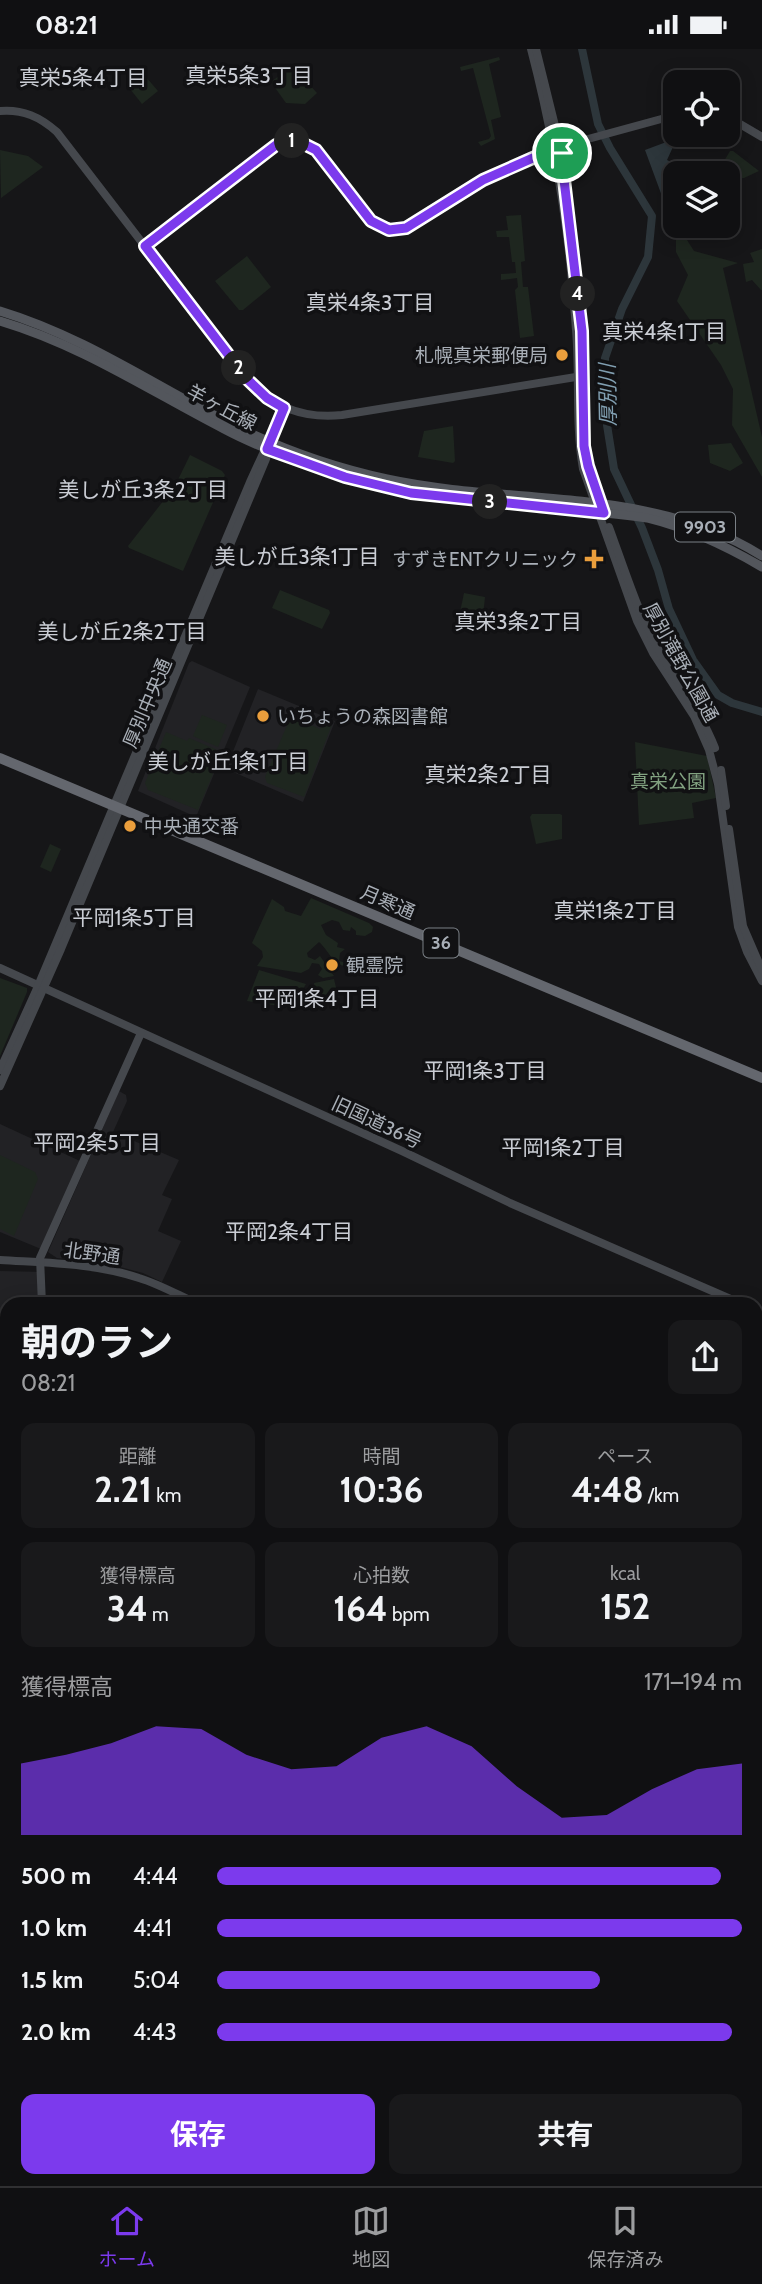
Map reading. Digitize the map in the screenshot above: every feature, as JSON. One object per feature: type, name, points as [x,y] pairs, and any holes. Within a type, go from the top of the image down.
[{"type":"highway","name":"月寒通","points":[[0,758],[762,1079]]},
{"type":"main road","name":"羊ヶ丘線","points":[[0,311],[88,345],[268,446]]},
{"type":"main road","name":"羊ヶ丘線","points":[[0,321],[80,351],[215,424],[268,446],[398,481],[688,521],[739,542],[762,556]]},
{"type":"main road","name":"羊ヶ丘線","points":[[645,514],[718,543],[762,567]]},
{"type":"street","points":[[531,49],[557,147]]},
{"type":"street","points":[[536,49],[557,147]]},
{"type":"street","points":[[0,111],[32,115],[57,132],[247,379],[267,398],[284,408],[311,416],[342,415],[580,376]]},
{"type":"street","points":[[145,246],[282,142],[300,142],[316,150],[371,221],[389,230],[406,228],[483,180],[557,147],[663,119]]},
{"type":"street","points":[[740,124],[762,137]]},
{"type":"street","name":"厚別滝野公園通","points":[[557,147],[579,296],[579,449],[583,469],[642,619],[658,650],[698,712],[714,746],[723,782],[743,926],[762,970]]},
{"type":"street","name":"厚別中央通","points":[[0,1086],[266,460],[268,446],[284,408]]},
{"type":"street","name":"厚別滝野公園通","points":[[599,508],[637,621],[653,653],[694,716],[709,750],[716,771],[738,927],[762,981]]},
{"type":"street","name":"旧国道36号","points":[[0,968],[521,1207],[726,1297]]},
{"type":"street","name":"厚別中央通","points":[[0,1070],[41,987]]},
{"type":"street","points":[[42,1297],[40,1258],[141,1033]]},
{"type":"street","name":"北野通","points":[[0,1263],[78,1265],[110,1270],[150,1282],[183,1297]]},
{"type":"shaded area","points":[[663,143],[663,147],[673,147],[667,160],[669,161],[663,161],[663,199],[645,150]]},
{"type":"shaded area","points":[[192,661],[250,687],[196,817],[138,791]]},
{"type":"shaded area","points":[[258,689],[335,721],[303,802],[226,769]]},
{"type":"shaded area","points":[[119,1091],[126,1095],[127,1101],[113,1132],[179,1160],[162,1195],[172,1199],[158,1231],[181,1241],[162,1282],[143,1273],[105,1263],[57,1258],[48,1252]]},
{"type":"shaded area","points":[[0,1124],[80,1161],[41,1249],[0,1232]]},
{"type":"shaded area","points":[[0,1271],[44,1272],[45,1297],[0,1297]]},
{"type":"green space","points":[[499,57],[500,60],[489,64],[501,117],[491,120],[495,139],[481,146],[478,142],[491,136],[473,68],[461,71],[460,67]]},
{"type":"green space","points":[[292,66],[317,93],[305,104],[286,103],[271,82]]},
{"type":"green space","points":[[146,77],[158,91],[142,104],[130,89]]},
{"type":"green space","points":[[0,150],[28,156],[43,167],[1,198]]},
{"type":"green space","points":[[730,151],[733,151],[759,171],[740,178],[740,161],[724,161]]},
{"type":"green space","points":[[521,215],[525,261],[521,262],[523,287],[528,287],[534,336],[520,338],[515,290],[518,287],[517,278],[501,280],[501,274],[516,273],[515,262],[512,262],[509,237],[497,237],[496,231],[508,230],[506,216]]},
{"type":"green space","points":[[676,238],[686,238],[694,251],[738,263],[723,268],[762,437],[762,477],[732,425],[733,389],[721,365],[677,301],[688,275],[676,252]]},
{"type":"green space","points":[[762,249],[761,290],[752,280],[746,282],[743,264],[754,262],[750,253]]},
{"type":"green space","points":[[247,256],[271,287],[243,310],[239,310],[215,281]]},
{"type":"green space","points":[[453,426],[453,463],[418,457],[424,431]]},
{"type":"green space","points":[[731,443],[743,463],[730,471],[710,463],[708,445]]},
{"type":"green space","points":[[190,455],[225,475],[183,571],[128,546],[175,486]]},
{"type":"green space","points":[[280,590],[329,610],[322,629],[272,608]]},
{"type":"green space","points":[[464,593],[485,597],[483,616],[460,612]]},
{"type":"green space","points":[[202,715],[227,725],[218,747],[193,736]]},
{"type":"green space","points":[[291,716],[320,729],[325,719],[333,722],[304,797],[267,783],[265,777]]},
{"type":"green space","points":[[166,732],[222,752],[198,810],[148,790],[145,783]]},
{"type":"green space","name":"真栄公園","points":[[635,742],[707,756],[716,798],[692,803],[694,818],[639,825]]},
{"type":"green space","points":[[532,814],[562,815],[562,839],[536,844],[530,817]]},
{"type":"green space","points":[[50,844],[61,849],[51,872],[40,867]]},
{"type":"green space","points":[[311,898],[369,923],[373,927],[372,932],[365,936],[356,935],[356,931],[351,927],[350,931],[343,930],[339,922],[332,920],[321,925],[326,935],[338,943],[337,947],[345,949],[340,953],[339,961],[343,962],[344,966],[334,960],[319,942],[307,953],[308,957],[315,960],[320,956],[334,976],[323,978],[318,975],[322,969],[319,964],[312,963],[309,969],[301,973],[257,966],[263,957],[262,951],[252,943],[272,899],[284,907],[285,911],[301,916]]},
{"type":"green space","points":[[259,970],[306,984],[292,1008],[247,1001]]},
{"type":"green space","points":[[0,978],[27,988],[27,992],[0,1056]]},
{"type":"green space","points":[[334,979],[339,1000],[322,1000],[316,996],[314,983]]},
{"type":"green space","points":[[0,1155],[35,1172],[38,1179],[14,1236],[0,1229]]},
{"type":"waterway","name":"厚別川","points":[[582,49],[598,124],[652,216],[648,257],[622,309],[605,358],[607,425],[614,469],[642,528],[669,609],[693,660],[718,695],[732,703],[762,712]]},
{"type":"place","name":"札幌真栄郵便局","points":[[562,355]]},
{"type":"place","name":"すずきENTクリニック","points":[[594,559]]},
{"type":"place","name":"いちょうの森図書館","points":[[263,716]]},
{"type":"place","name":"中央通交番","points":[[130,826]]},
{"type":"place","name":"観霊院","points":[[332,965]]},
{"type":"district","name":"真栄5条3丁目","points":[[249,76]]},
{"type":"district","name":"真栄5条4丁目","points":[[83,78]]},
{"type":"district","name":"真栄4条3丁目","points":[[370,303]]},
{"type":"district","name":"真栄4条1丁目","points":[[664,332]]},
{"type":"district","name":"美しが丘3条2丁目","points":[[143,490]]},
{"type":"district","name":"美しが丘3条1丁目","points":[[297,557]]},
{"type":"district","name":"真栄3条2丁目","points":[[518,622]]},
{"type":"district","name":"美しが丘2条2丁目","points":[[122,632]]},
{"type":"district","name":"美しが丘1条1丁目","points":[[228,762]]},
{"type":"district","name":"真栄2条2丁目","points":[[488,775]]},
{"type":"district","name":"真栄1条2丁目","points":[[615,911]]},
{"type":"district","name":"平岡1条5丁目","points":[[134,918]]},
{"type":"district","name":"平岡1条4丁目","points":[[317,999]]},
{"type":"district","name":"平岡1条3丁目","points":[[485,1071]]},
{"type":"district","name":"平岡2条5丁目","points":[[97,1143]]},
{"type":"district","name":"平岡1条2丁目","points":[[563,1148]]},
{"type":"district","name":"平岡2条4丁目","points":[[289,1232]]},
{"type":"route","points":[[282,142],[300,142],[316,150],[371,221],[389,230],[406,228],[483,180],[527,160],[560,146],[562,153],[582,331],[584,446],[596,495],[604,513],[411,493],[321,470],[267,449],[284,408],[267,398],[247,379],[145,246],[282,142]]}]
